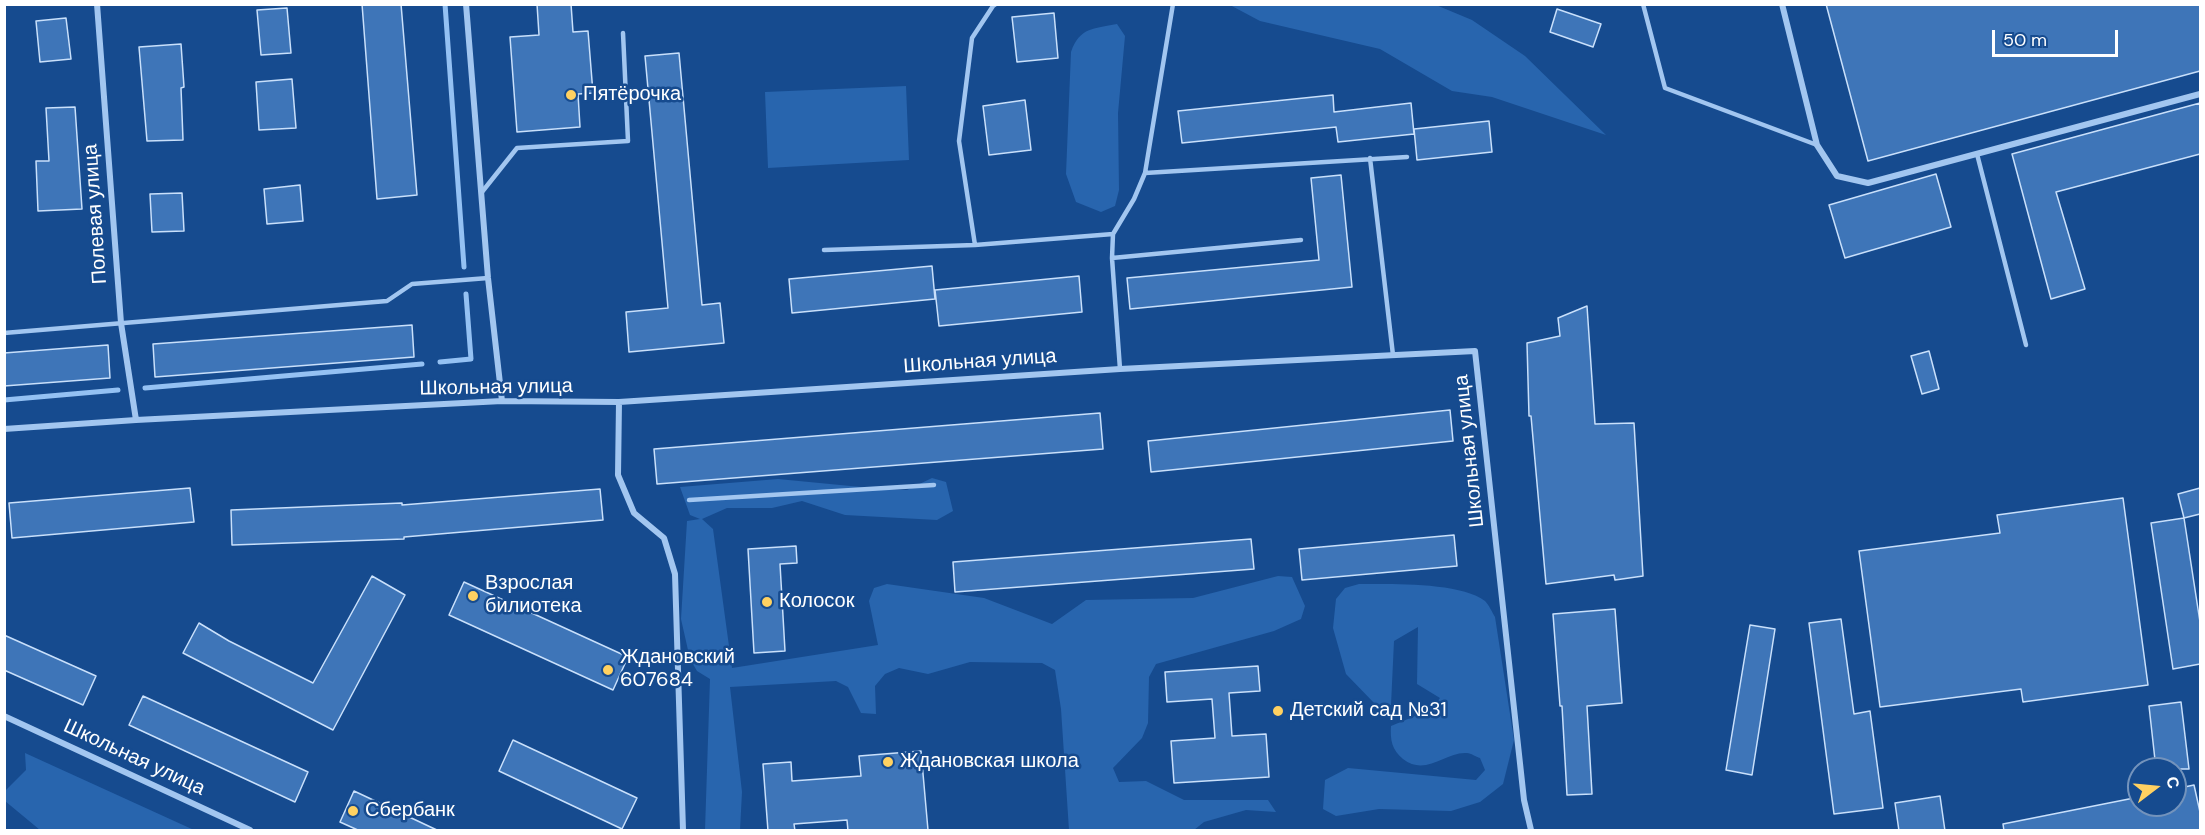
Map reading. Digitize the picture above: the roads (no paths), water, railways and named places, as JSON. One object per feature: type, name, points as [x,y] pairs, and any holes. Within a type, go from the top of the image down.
[{"type":"street","name":"Полевая улица","points":[[97,4],[121,323],[136,420]]},
{"type":"street","points":[[466,4],[488,278],[502,402]]},
{"type":"street","points":[[1782,4],[1816,145],[1837,176],[1868,183],[2200,94]]},
{"type":"street","name":"Школьная улица","points":[[4,429],[136,420],[502,402],[619,402],[1120,369],[1475,351],[1524,800],[1531,831]]},
{"type":"street","points":[[619,402],[618,475],[634,513],[664,538],[675,574],[683,831]]},
{"type":"street","name":"Школьная улица","points":[[4,716],[250,831]]},
{"type":"lane","points":[[975,245],[959,141],[972,39],[996,4]]},
{"type":"lane","points":[[1120,369],[1112,258],[1113,234],[1134,199],[1145,173],[1173,4]]},
{"type":"lane","points":[[1643,4],[1665,88],[1816,145]]},
{"type":"lane","points":[[481,193],[517,147],[628,141],[623,33]]},
{"type":"lane","points":[[1977,154],[2026,345]]},
{"type":"lane","points":[[1145,173],[1407,157]]},
{"type":"lane","points":[[1370,158],[1393,355]]},
{"type":"lane","points":[[824,250],[975,245],[1113,234]]},
{"type":"lane","points":[[1112,258],[1301,240]]},
{"type":"lane","points":[[4,333],[387,301],[412,284],[488,278]]},
{"type":"lane","points":[[689,500],[934,485]]},
{"type":"waterway","points":[[445,4],[464,267]]},
{"type":"waterway","points":[[440,362],[471,359],[466,294]]},
{"type":"waterway","points":[[145,388],[422,364]]},
{"type":"waterway","points":[[4,400],[118,390]]},
{"type":"place","name":"Пятёрочка","points":[[571,95]]},
{"type":"place","name":"Взрослая билиотека","points":[[473,596]]},
{"type":"place","name":"Колосок","points":[[767,602]]},
{"type":"place","name":"Ждановский 607684","points":[[608,670]]},
{"type":"place","name":"Детский сад №31","points":[[1278,711]]},
{"type":"place","name":"Ждановская школа","points":[[888,762]]},
{"type":"place","name":"Сбербанк","points":[[353,811]]}]
